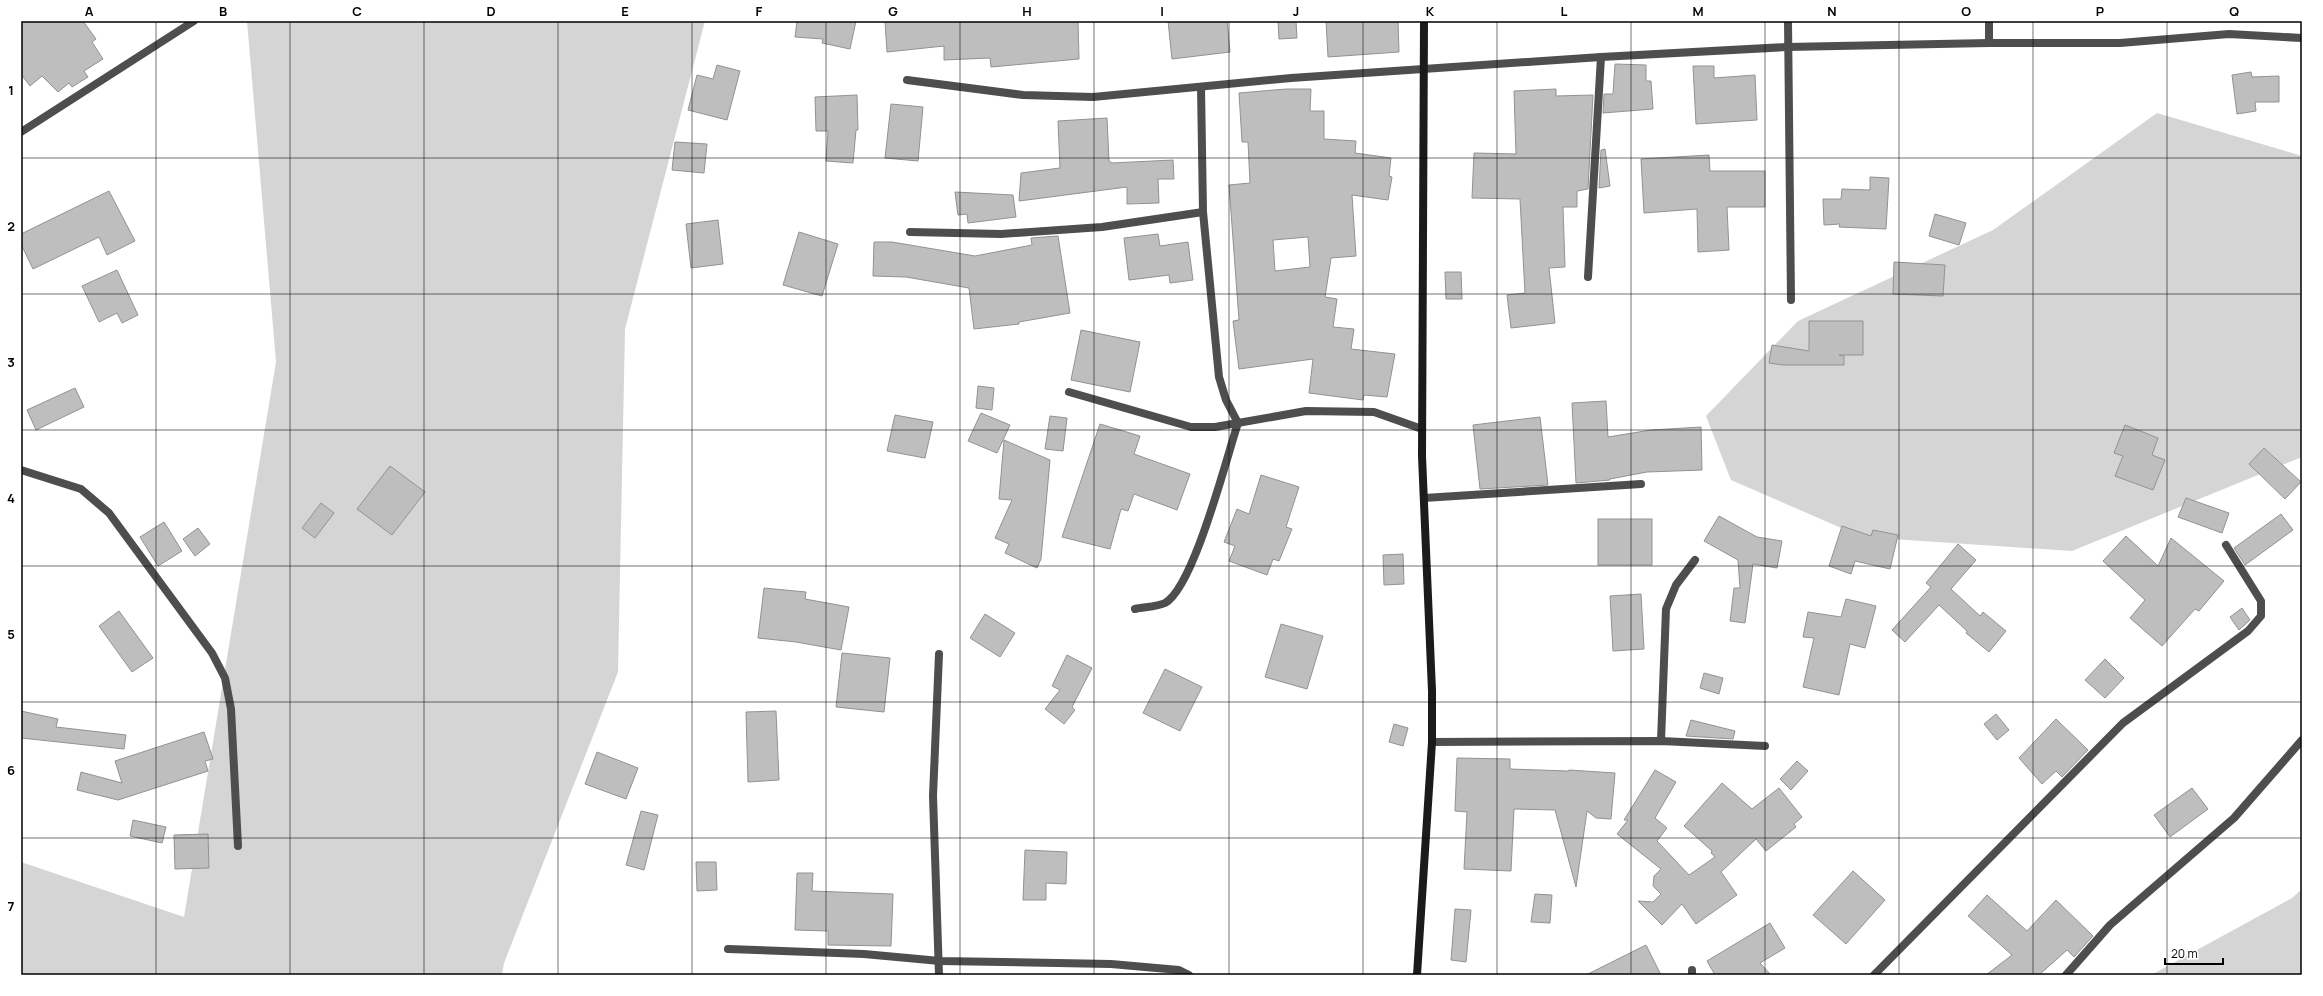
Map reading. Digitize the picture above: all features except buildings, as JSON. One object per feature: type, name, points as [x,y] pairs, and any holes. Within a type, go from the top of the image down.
[{"type":"street","points":[[21,132],[194,21]]},
{"type":"street","points":[[1417,975],[1432,742],[1432,691],[1422,429],[1422,69],[1424,21]]},
{"type":"street","points":[[1788,21],[1787,47],[1791,300]]},
{"type":"street","points":[[1989,21],[1989,43]]},
{"type":"street","points":[[907,80],[1023,95],[1093,97],[1201,86],[1422,69],[1601,57],[1787,47],[1989,43],[2120,43],[2229,34],[2302,38]]},
{"type":"street","points":[[1588,277],[1601,57]]},
{"type":"street","points":[[1135,609],[1165,603],[1180,587],[1195,558],[1238,423],[1226,400],[1219,377],[1203,212],[1201,86]]},
{"type":"street","points":[[910,232],[1001,234],[1102,227],[1203,212]]},
{"type":"street","points":[[1069,392],[1191,428],[1216,427],[1306,411],[1374,412],[1422,429]]},
{"type":"street","points":[[21,470],[81,489],[109,513],[212,653],[225,678],[231,709],[238,846]]},
{"type":"street","points":[[1424,498],[1642,484]]},
{"type":"street","points":[[1874,975],[2124,723],[2248,631],[2261,616],[2261,601],[2226,545]]},
{"type":"street","points":[[1661,741],[1666,609],[1676,585],[1695,560]]},
{"type":"street","points":[[939,654],[933,796],[940,975]]},
{"type":"street","points":[[2066,975],[2110,925],[2234,818],[2302,740]]},
{"type":"street","points":[[1432,742],[1661,741],[1765,746]]},
{"type":"street","points":[[728,949],[864,954],[940,961],[1111,964],[1179,970],[1189,975]]},
{"type":"shaded area","points":[[247,21],[705,21],[625,329],[618,672],[504,963],[502,975],[21,975],[21,862],[184,917],[276,362]]},
{"type":"shaded area","points":[[2157,113],[2302,156],[2302,457],[2072,551],[1862,537],[1731,480],[1706,416],[1798,321],[1993,230]]},
{"type":"shaded area","points":[[2302,889],[2302,975],[2151,975],[2292,898]]}]
